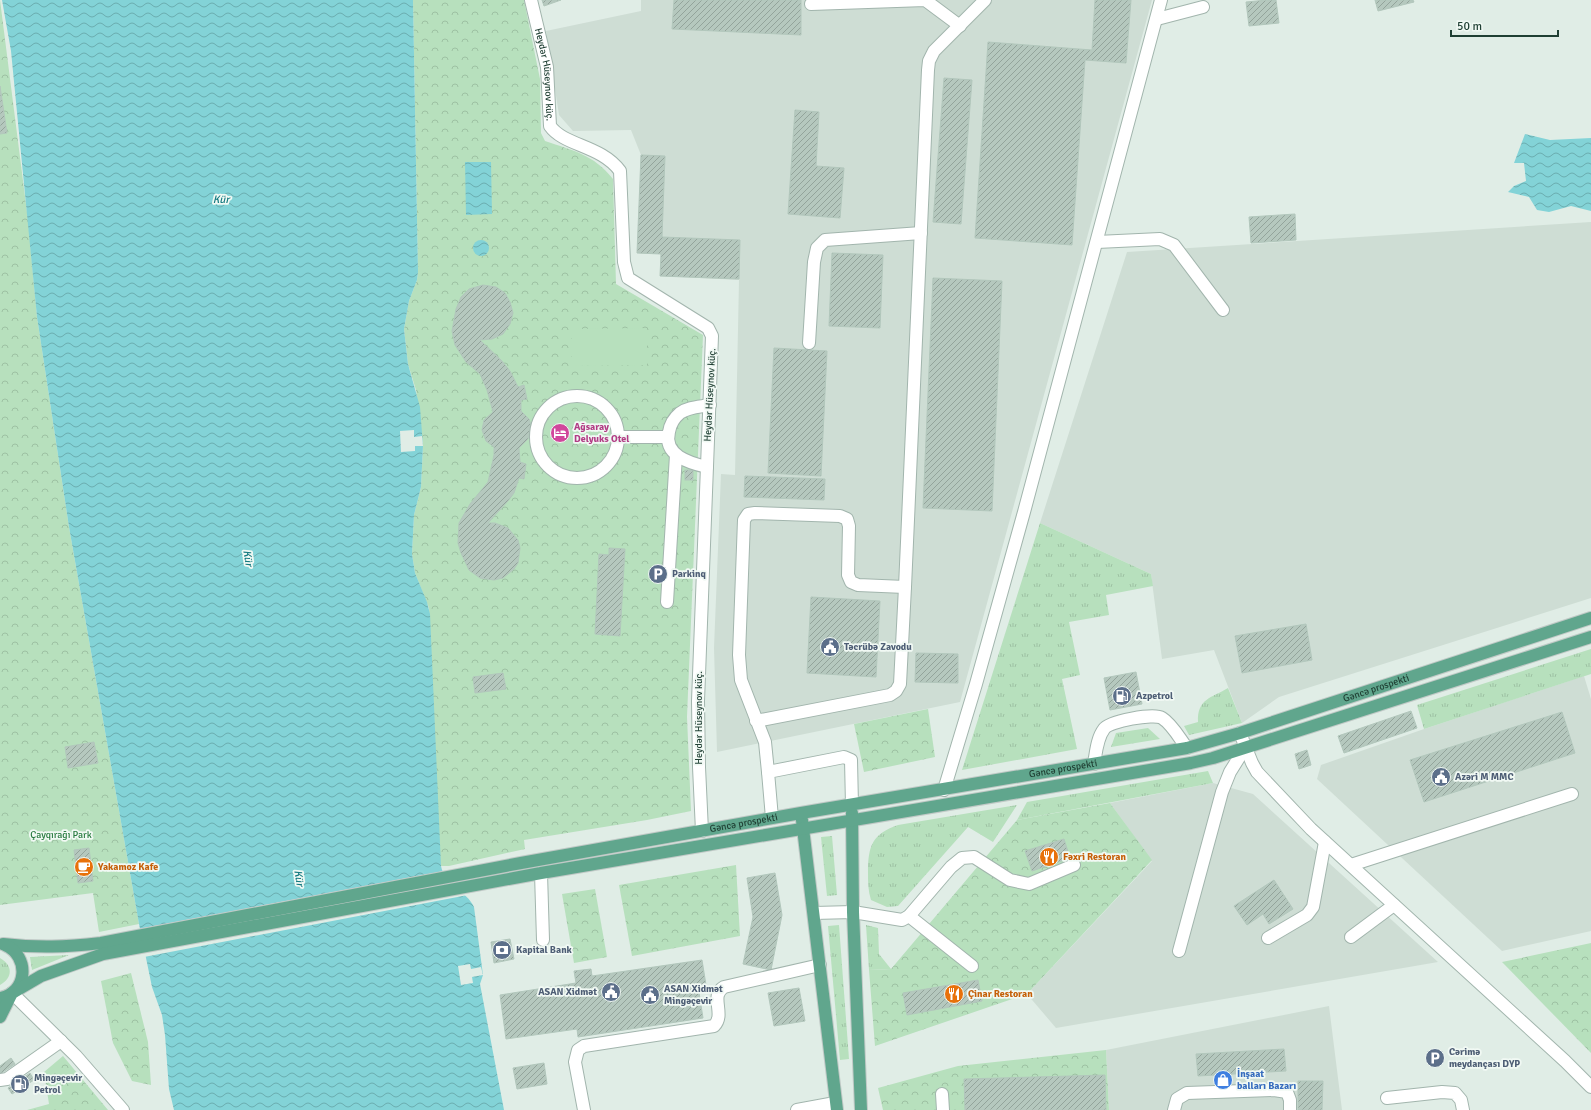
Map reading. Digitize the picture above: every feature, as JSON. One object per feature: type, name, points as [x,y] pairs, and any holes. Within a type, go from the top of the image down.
[{"type":"main road","name":"Gəncə prospekti","points":[[102,949],[521,863],[772,818],[1187,748],[1240,733],[1591,618]]},
{"type":"main road","name":"Gəncə prospekti","points":[[102,949],[803,828],[1191,763],[1245,748],[1591,637]]},
{"type":"main road","points":[[852,805],[853,912],[861,1110]]},
{"type":"main road","points":[[801,813],[836,1106]]},
{"type":"main road","points":[[1,944],[37,948],[102,949]]},
{"type":"main road","points":[[0,1017],[12,993],[18,987],[24,970],[18,954],[11,948],[1,944]]},
{"type":"main road","points":[[0,998],[12,993],[41,976],[102,949]]},
{"type":"street","name":"Heydər Hüseynov küç.","points":[[531,0],[547,67],[550,126],[560,136],[604,154],[614,162],[620,171],[624,262],[628,278],[708,328],[712,336],[713,345],[698,701],[698,767],[702,831]]},
{"type":"street","points":[[811,4],[925,0],[960,26]]},
{"type":"street","points":[[756,721],[890,695],[896,691],[900,684],[929,61],[934,52],[985,0]]},
{"type":"street","points":[[944,790],[976,684],[1097,242],[1161,0]]},
{"type":"street","points":[[1157,19],[1203,7]]},
{"type":"street","points":[[809,343],[814,262],[817,248],[824,240],[921,233]]},
{"type":"street","points":[[1097,242],[1160,239],[1168,241],[1174,245],[1224,310]]},
{"type":"street","points":[[578,396],[590,398],[602,404],[611,413],[617,425],[618,437],[616,450],[610,461],[601,470],[589,476],[576,478],[564,476],[552,470],[543,460],[538,449],[536,436],[538,423],[544,412],[559,400],[578,396]]},
{"type":"street","points":[[707,467],[691,464],[676,456],[670,447],[667,437],[670,426],[681,413],[689,409],[710,405]]},
{"type":"street","points":[[618,437],[667,437]]},
{"type":"street","points":[[667,602],[676,456]]},
{"type":"street","points":[[772,818],[765,742],[741,680],[739,655],[744,520],[748,514],[755,513],[840,516],[847,519],[849,526],[848,575],[851,582],[858,585],[905,587]]},
{"type":"street","points":[[1094,764],[1099,739],[1104,728],[1110,723],[1155,715],[1162,718],[1170,726],[1187,748]]},
{"type":"street","points":[[1240,733],[1252,764],[1264,780],[1326,842],[1565,1061],[1591,1087]]},
{"type":"street","points":[[1179,951],[1222,792],[1230,772],[1245,748]]},
{"type":"street","points":[[768,772],[844,757],[848,758],[851,760],[852,805]]},
{"type":"street","points":[[1351,865],[1572,794]]},
{"type":"street","points":[[1268,938],[1307,915],[1314,907],[1326,842]]},
{"type":"street","points":[[814,913],[869,913],[894,920],[902,920],[909,916],[951,867],[962,858],[974,857],[1010,880],[1029,884],[1074,865]]},
{"type":"street","points":[[541,873],[542,940]]},
{"type":"street","points":[[1351,937],[1394,905]]},
{"type":"street","points":[[909,916],[972,966]]},
{"type":"street","points":[[584,1110],[576,1062],[578,1050],[584,1046],[714,1026],[718,1022],[720,1016],[717,996],[719,990],[820,965]]},
{"type":"street","points":[[12,993],[61,1041],[123,1110]]},
{"type":"street","points":[[0,1080],[7,1079],[61,1041]]},
{"type":"street","points":[[1174,1110],[1177,1099],[1187,1093],[1274,1090],[1286,1092],[1290,1100],[1290,1110]]},
{"type":"street","points":[[1388,1098],[1442,1092],[1455,1093],[1461,1100],[1463,1110]]},
{"type":"street","points":[[942,1094],[942,1110]]},
{"type":"street","points":[[797,1110],[836,1106]]},
{"type":"shaded area","name":"Təcrübə Zavodu","points":[[641,0],[1152,0],[960,702],[717,752],[714,648],[721,474],[735,475],[739,280],[660,276],[661,254],[637,253],[641,155],[631,130],[573,131],[559,115],[546,31],[641,11]]},
{"type":"shaded area","points":[[1591,222],[1591,598],[1279,697],[1242,723],[1214,650],[1162,659],[1151,574],[1040,523],[1127,252]]},
{"type":"shaded area","name":"Azəri M MMC","points":[[1584,676],[1591,699],[1591,931],[1502,951],[1317,779],[1321,765]]},
{"type":"shaded area","points":[[1213,783],[1253,794],[1438,962],[1056,1028],[1027,994],[1152,861],[1110,803]]},
{"type":"shaded area","name":"İnşaat balları Bazarı","points":[[1329,1006],[1342,1110],[1109,1110],[1106,1050]]},
{"type":"green space","name":"Çayqırağı Park","points":[[0,0],[28,220],[37,317],[69,527],[139,924],[99,932],[93,893],[0,905]]},
{"type":"green space","name":"Ağsaray Delyuks Otel","points":[[413,0],[524,0],[540,79],[541,133],[545,141],[582,154],[598,164],[613,179],[616,284],[703,335],[687,717],[691,811],[647,820],[524,840],[525,849],[449,866],[441,866],[439,858],[429,608],[415,573],[412,554],[414,515],[421,487],[423,446],[416,390],[408,364],[404,329],[409,301],[417,280],[418,272]]},
{"type":"green space","points":[[647,328],[647,365],[572,366],[572,329]]},
{"type":"green space","points":[[1040,523],[1151,574],[1153,586],[1106,595],[1109,615],[1069,622],[1080,675],[1062,679],[1077,749],[962,770]]},
{"type":"green space","points":[[1591,649],[1591,674],[1424,729],[1417,705]]},
{"type":"green space","points":[[1228,688],[1242,723],[1189,735],[1184,726],[1198,722],[1200,708],[1206,700]]},
{"type":"green space","points":[[928,709],[935,757],[864,772],[854,724]]},
{"type":"green space","points":[[1148,728],[1160,739],[1111,747],[1116,733]]},
{"type":"green space","points":[[1208,771],[1213,783],[1017,820],[1027,802]]},
{"type":"green space","points":[[1110,803],[1152,860],[1027,994],[875,1046],[869,970],[891,969],[1017,820]]},
{"type":"green space","points":[[1017,805],[993,842],[968,827],[898,906],[887,907],[871,900],[868,883],[869,855],[873,842],[882,832],[898,825]]},
{"type":"green space","points":[[832,836],[837,895],[827,896],[821,837]]},
{"type":"green space","points":[[736,865],[740,936],[632,956],[619,885]]},
{"type":"green space","points":[[595,889],[607,957],[574,963],[562,894]]},
{"type":"green space","points":[[839,925],[849,1059],[840,1060],[828,926]]},
{"type":"green space","points":[[866,925],[878,928],[879,954],[891,969],[869,970]]},
{"type":"green space","points":[[1591,943],[1591,1053],[1502,962]]},
{"type":"green space","points":[[69,955],[32,970],[30,957]]},
{"type":"green space","points":[[0,958],[7,964],[10,972],[7,979],[0,985]]},
{"type":"green space","points":[[131,973],[148,1042],[151,1085],[132,1081],[113,1043],[101,981]]},
{"type":"green space","points":[[1106,1050],[1109,1110],[883,1110],[878,1088],[958,1066]]},
{"type":"green space","points":[[63,1056],[108,1110],[27,1110],[49,1104],[44,1072]]},
{"type":"water","name":"Kür","points":[[2,0],[413,0],[418,272],[417,280],[409,301],[404,329],[408,364],[420,407],[423,446],[421,487],[414,515],[412,554],[415,573],[427,602],[430,614],[441,866],[446,878],[471,901],[474,907],[483,975],[480,984],[504,1110],[174,1110],[169,1089],[162,1015],[152,987],[139,924],[69,527],[37,317],[11,51]]},
{"type":"water","points":[[1525,134],[1550,140],[1591,138],[1591,211],[1571,206],[1549,212],[1537,210],[1529,197],[1508,192],[1514,186],[1526,181],[1524,163],[1514,163]]},
{"type":"water","points":[[465,162],[491,162],[492,214],[466,215]]},
{"type":"water","points":[[478,240],[484,240],[489,245],[487,254],[484,256],[478,256],[473,251],[473,245]]},
{"type":"pier","points":[[414,430],[414,437],[422,436],[423,446],[415,446],[415,451],[401,452],[400,431]]},
{"type":"pier","points":[[444,871],[450,879],[468,895],[144,957],[138,929]]},
{"type":"pier","points":[[470,964],[471,969],[481,967],[483,975],[472,977],[473,983],[461,985],[458,966]]},
{"type":"building","points":[[542,0],[561,0],[544,6]]},
{"type":"building","points":[[674,0],[801,0],[801,35],[672,29]]},
{"type":"building","points":[[1095,0],[1131,0],[1126,63],[1085,60],[1072,245],[975,238],[988,42],[1092,50]]},
{"type":"building","points":[[1276,0],[1279,23],[1249,26],[1246,2]]},
{"type":"building","points":[[1375,0],[1413,0],[1414,2],[1378,11]]},
{"type":"building","points":[[944,78],[972,80],[961,224],[933,222]]},
{"type":"building","points":[[0,86],[7,133],[0,134]]},
{"type":"building","points":[[795,110],[819,112],[816,166],[844,168],[840,218],[788,214]]},
{"type":"building","points":[[641,155],[665,156],[662,237],[740,240],[739,279],[660,276],[661,254],[637,253]]},
{"type":"building","points":[[1295,214],[1296,240],[1251,243],[1249,217]]},
{"type":"building","points":[[832,253],[883,255],[880,328],[829,326]]},
{"type":"building","points":[[933,278],[1002,281],[992,511],[923,508]]},
{"type":"building","points":[[483,285],[496,287],[505,293],[510,302],[513,313],[510,324],[503,334],[492,339],[480,340],[502,361],[510,371],[518,387],[524,385],[527,399],[521,400],[521,411],[529,419],[531,425],[528,439],[519,448],[520,462],[526,464],[524,479],[519,478],[514,493],[488,523],[495,523],[508,528],[518,540],[520,548],[518,563],[514,569],[503,578],[494,580],[480,578],[469,570],[458,543],[459,523],[470,504],[488,482],[494,455],[494,447],[486,441],[482,430],[484,420],[493,412],[487,390],[480,374],[466,362],[455,345],[452,331],[456,309],[461,297],[469,289]]},
{"type":"building","points":[[774,348],[827,351],[821,476],[768,473]]},
{"type":"building","points":[[685,470],[693,470],[693,480],[685,480]]},
{"type":"building","points":[[745,476],[825,479],[824,500],[744,497]]},
{"type":"building","points":[[609,548],[625,549],[620,636],[595,634],[599,554],[609,555]]},
{"type":"building","points":[[811,597],[880,601],[876,677],[807,673]]},
{"type":"building","points":[[1306,624],[1312,660],[1242,673],[1235,636]]},
{"type":"building","points":[[916,653],[958,654],[958,683],[915,682]]},
{"type":"building","points":[[1136,672],[1142,704],[1110,710],[1104,678]]},
{"type":"building","points":[[503,673],[506,689],[475,693],[473,677]]},
{"type":"building","points":[[1411,711],[1417,728],[1344,753],[1338,736]]},
{"type":"building","points":[[1562,712],[1575,753],[1424,802],[1410,760]]},
{"type":"building","points":[[94,742],[98,763],[68,768],[65,747]]},
{"type":"building","points":[[1307,750],[1311,765],[1299,769],[1295,754]]},
{"type":"building","points":[[1064,839],[1070,858],[1032,871],[1025,851]]},
{"type":"building","points":[[89,848],[93,881],[78,883],[74,850]]},
{"type":"building","points":[[775,873],[782,915],[771,970],[743,964],[753,917],[747,878]]},
{"type":"building","points":[[1274,880],[1293,909],[1269,924],[1263,914],[1247,925],[1234,906]]},
{"type":"building","points":[[510,939],[514,959],[494,963],[491,942]]},
{"type":"building","points":[[702,960],[706,985],[698,986],[703,1018],[578,1037],[577,1029],[506,1039],[500,995],[576,983],[574,971],[591,969],[592,976]]},
{"type":"building","points":[[978,980],[982,1001],[907,1015],[903,993]]},
{"type":"building","points":[[799,988],[805,1021],[774,1026],[768,993]]},
{"type":"building","points":[[1284,1049],[1286,1071],[1198,1076],[1196,1054]]},
{"type":"building","points":[[11,1058],[15,1064],[0,1074],[0,1066]]},
{"type":"building","points":[[544,1063],[547,1084],[517,1089],[513,1068]]},
{"type":"building","points":[[30,1073],[34,1080],[12,1094],[8,1088]]},
{"type":"building","points":[[1105,1075],[1106,1110],[965,1110],[964,1079]]},
{"type":"building","points":[[1298,1081],[1323,1081],[1322,1110],[1298,1110]]},
{"type":"place","name":"Ağsaray Delyuks Otel","points":[[560,433]]},
{"type":"place","name":"Parkinq","points":[[658,574]]},
{"type":"place","name":"Təcrübə Zavodu","points":[[830,647]]},
{"type":"place","name":"Azpetrol","points":[[1122,696]]},
{"type":"place","name":"Azəri M MMC","points":[[1441,777]]},
{"type":"place","name":"Fəxri Restoran","points":[[1049,857]]},
{"type":"place","name":"Yakamoz Kafe","points":[[84,867]]},
{"type":"place","name":"Kapital Bank","points":[[502,950]]},
{"type":"place","name":"ASAN Xidmət","points":[[611,992]]},
{"type":"place","name":"Çinar Restoran","points":[[954,994]]},
{"type":"place","name":"ASAN Xidmət Mingəçevir","points":[[650,995]]},
{"type":"place","name":"Cərimə meydançası DYP","points":[[1435,1058]]},
{"type":"place","name":"İnşaat balları Bazarı","points":[[1223,1080]]},
{"type":"place","name":"Mingəçevir Petrol","points":[[20,1084]]}]
